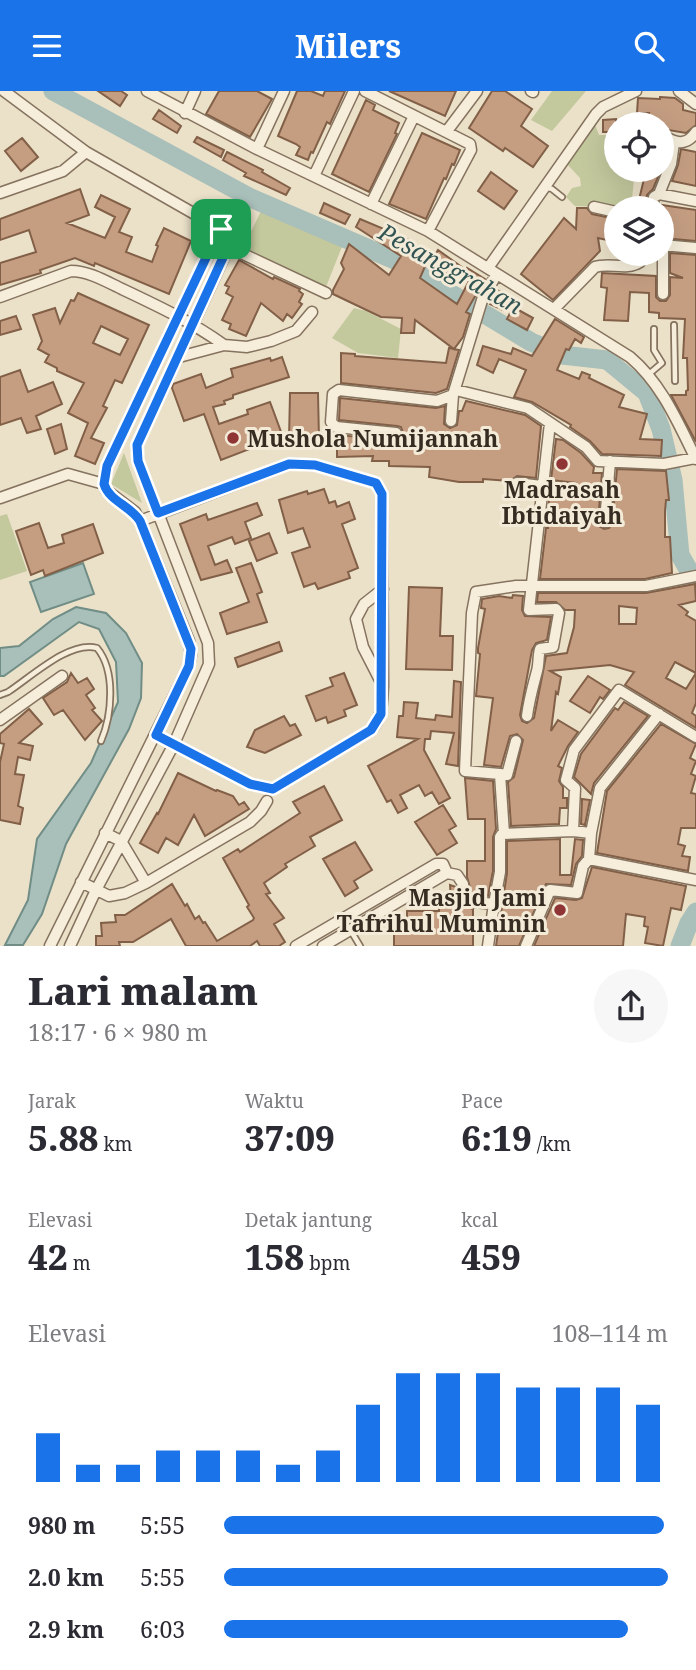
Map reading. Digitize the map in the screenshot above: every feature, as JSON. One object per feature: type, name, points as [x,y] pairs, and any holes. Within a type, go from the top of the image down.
[{"type":"street","points":[[4,91],[86,152],[221,229],[227,246],[137,445],[138,461],[208,643],[210,659],[174,744],[121,841],[70,946]]},
{"type":"street","points":[[147,91],[257,149],[428,231],[630,357],[649,375],[673,412],[692,459],[664,464],[598,461],[586,447],[528,408],[454,393],[437,401],[339,390],[333,394],[331,422],[336,426],[396,433]]},
{"type":"street","points":[[185,113],[195,91]]},
{"type":"street","points":[[257,149],[284,91]]},
{"type":"street","points":[[314,176],[354,91]]},
{"type":"street","points":[[365,91],[470,143],[471,150],[428,231]]},
{"type":"street","points":[[447,131],[477,91]]},
{"type":"street","points":[[450,421],[454,393],[493,271],[544,187],[596,114],[603,107],[636,91]]},
{"type":"street","points":[[679,91],[696,104]]},
{"type":"street","points":[[371,204],[414,116]]},
{"type":"street","points":[[656,196],[671,164],[670,140],[691,140],[696,132]]},
{"type":"street","points":[[0,193],[63,171],[86,152]]},
{"type":"street","points":[[659,194],[696,201]]},
{"type":"street","points":[[594,207],[604,209]]},
{"type":"street","points":[[50,946],[191,659],[179,616],[140,521],[135,512],[111,496],[104,484],[107,466],[221,229]]},
{"type":"street","points":[[214,241],[326,293]]},
{"type":"street","points":[[674,246],[696,248]]},
{"type":"street","points":[[555,308],[595,267],[604,265]]},
{"type":"street","points":[[662,266],[663,294]]},
{"type":"street","points":[[0,297],[77,271],[99,278],[179,316],[224,345]]},
{"type":"street","points":[[179,357],[224,345],[247,347],[290,334],[312,313]]},
{"type":"street","points":[[527,716],[531,689],[538,668],[538,652],[540,649],[553,647],[559,613],[556,609],[528,610],[550,423]]},
{"type":"street","points":[[121,439],[137,445]]},
{"type":"street","points":[[605,522],[610,461]]},
{"type":"street","points":[[140,521],[289,464],[303,463],[376,483],[381,489],[383,686],[381,714],[371,730],[273,789],[250,784],[156,735]]},
{"type":"street","points":[[0,498],[68,474],[104,484]]},
{"type":"street","points":[[517,483],[574,490]]},
{"type":"street","points":[[516,741],[507,775],[465,772],[473,601],[476,591],[516,586],[646,586],[696,576]]},
{"type":"street","points":[[383,589],[364,604],[356,619],[363,647],[383,686]]},
{"type":"street","points":[[179,616],[195,609]]},
{"type":"street","points":[[0,720],[62,676]]},
{"type":"street","points":[[573,831],[575,788],[566,780],[574,750],[619,690],[696,737]]},
{"type":"street","points":[[527,946],[550,890],[577,893],[583,866],[589,859],[600,787],[659,714]]},
{"type":"street","points":[[500,774],[504,834]]},
{"type":"street","points":[[81,882],[109,896],[117,896],[146,883],[250,822],[267,801]]},
{"type":"street","points":[[488,946],[500,872],[500,837],[504,834],[573,831],[591,834]]},
{"type":"street","points":[[105,832],[121,841],[146,883]]},
{"type":"street","points":[[589,859],[696,880]]},
{"type":"street","points":[[296,946],[436,864],[443,864],[447,873]]},
{"type":"street","points":[[323,946],[447,873],[457,875],[463,884],[465,901],[494,904]]},
{"type":"lane","points":[[544,187],[552,188],[562,197]]},
{"type":"lane","points":[[674,325],[675,381]]},
{"type":"lane","points":[[654,329],[654,350],[662,363]]},
{"type":"lane","points":[[649,375],[662,363],[675,363]]},
{"type":"lane","points":[[0,695],[67,652],[88,646],[97,648],[106,664],[108,685],[108,719],[101,740]]},
{"type":"lane","points":[[350,930],[359,946]]},
{"type":"green space","points":[[552,91],[586,91],[552,131],[531,120]]},
{"type":"green space","points":[[594,122],[599,135],[604,135],[604,182],[634,182],[632,196],[604,196],[604,207],[575,206],[566,197],[572,188],[581,186],[580,178],[566,163]]},
{"type":"green space","points":[[262,209],[343,244],[324,292],[243,248]]},
{"type":"green space","points":[[354,308],[366,311],[401,329],[398,358],[358,353],[332,338]]},
{"type":"green space","points":[[124,453],[142,503],[111,484]]},
{"type":"green space","points":[[7,514],[27,571],[0,580],[0,516]]},
{"type":"water","points":[[83,563],[94,594],[41,612],[30,582]]},
{"type":"water","points":[[76,607],[106,613],[126,633],[142,663],[141,698],[129,729],[66,844],[42,914],[23,945],[5,945],[28,900],[37,839],[91,763],[118,702],[116,662],[99,629],[79,622],[4,676],[0,676],[0,648],[19,646],[53,619]]},
{"type":"building","points":[[98,91],[121,91],[127,95],[120,106]]},
{"type":"building","points":[[219,91],[257,91],[272,99],[250,137],[206,114]]},
{"type":"building","points":[[297,91],[311,91],[323,96],[325,91],[345,91],[330,124],[327,122],[308,160],[296,155],[300,147],[278,136]]},
{"type":"building","points":[[389,91],[456,91],[445,116]]},
{"type":"building","points":[[492,91],[505,91],[532,109],[521,126],[548,146],[533,167],[469,128]]},
{"type":"building","points":[[638,98],[675,98],[683,104],[683,110],[696,113],[696,125],[686,133],[674,131],[674,112],[637,112]]},
{"type":"building","points":[[366,100],[375,105],[373,110],[399,123],[395,133],[397,134],[369,192],[332,174]]},
{"type":"building","points":[[159,110],[181,126],[177,133],[153,119]]},
{"type":"building","points":[[422,133],[460,150],[426,219],[389,204]]},
{"type":"building","points":[[197,137],[224,150],[221,157],[194,142]]},
{"type":"building","points":[[22,138],[38,157],[21,171],[5,151]]},
{"type":"building","points":[[681,149],[696,152],[696,186],[674,181]]},
{"type":"building","points":[[227,152],[263,170],[262,172],[290,188],[286,195],[244,176],[246,173],[223,160]]},
{"type":"building","points":[[491,172],[517,191],[504,209],[478,191]]},
{"type":"building","points":[[643,182],[656,182],[647,196],[640,196]]},
{"type":"building","points":[[80,189],[89,215],[67,223],[105,238],[115,217],[95,207],[101,195],[130,209],[119,232],[132,237],[126,252],[152,262],[164,228],[191,241],[169,294],[95,263],[94,266],[75,258],[40,270],[41,273],[0,285],[0,263],[36,252],[29,230],[0,240],[0,219]]},
{"type":"building","points":[[324,203],[350,215],[345,224],[320,213]]},
{"type":"building","points":[[674,207],[696,210],[696,241],[674,239]]},
{"type":"building","points":[[577,208],[587,208],[592,214],[604,216],[604,239],[598,238],[600,251],[553,300],[521,274],[564,218],[576,229]]},
{"type":"building","points":[[360,219],[403,241],[405,238],[413,242],[410,247],[442,261],[435,255],[438,250],[466,270],[467,268],[485,279],[466,312],[470,314],[463,337],[454,349],[415,320],[414,333],[401,333],[402,318],[381,317],[333,294],[344,269],[341,263],[349,244],[389,275],[401,256],[356,227]],"holes":[[[426,264],[446,274],[449,268],[470,279],[457,304],[420,278]]]},
{"type":"building","points":[[674,253],[696,255],[696,442],[671,395],[686,395],[688,390],[687,358],[683,358],[685,319],[659,318],[659,313],[649,312],[649,293],[630,292],[628,321],[604,320],[607,288],[601,287],[602,273],[656,276],[656,297],[660,301],[666,301],[670,295],[670,277],[683,278],[670,273],[670,266],[674,266]]},
{"type":"building","points":[[239,260],[273,279],[274,277],[300,289],[303,294],[299,302],[302,304],[292,318],[287,314],[283,321],[261,303],[246,336],[229,329],[231,324],[222,320],[233,297],[226,293],[229,287],[225,285]]},
{"type":"building","points":[[497,290],[512,298],[505,311],[490,304]]},
{"type":"building","points":[[78,293],[149,325],[122,383],[115,380],[103,406],[107,408],[91,438],[104,443],[95,464],[75,456],[88,423],[68,413],[84,383],[57,371],[57,368],[45,362],[49,355],[38,349],[42,341],[33,315],[55,308],[60,323],[71,300],[74,301]],"holes":[[[101,326],[128,339],[120,355],[93,343]]]},
{"type":"building","points":[[513,307],[533,318],[527,330],[507,319]]},
{"type":"building","points":[[16,316],[21,329],[0,335],[0,321]]},
{"type":"building","points":[[555,319],[584,337],[581,343],[575,339],[569,350],[566,349],[557,370],[579,379],[582,372],[590,375],[589,378],[624,395],[619,407],[647,414],[640,439],[662,440],[661,456],[602,454],[590,441],[570,427],[571,425],[532,402],[514,397],[526,370],[499,359],[493,373],[477,365],[483,346],[511,354],[513,348],[532,356]]},
{"type":"building","points":[[449,348],[459,350],[447,389],[436,393],[341,383],[341,353],[446,363]]},
{"type":"building","points":[[282,357],[289,377],[233,395],[233,398],[224,401],[225,404],[213,407],[219,424],[248,414],[247,410],[270,402],[284,440],[262,448],[260,445],[221,460],[204,414],[184,421],[173,384],[201,374],[206,388],[233,377],[231,369]]},
{"type":"building","points":[[20,370],[28,392],[53,382],[62,404],[36,416],[41,429],[27,433],[21,418],[0,425],[0,377]]},
{"type":"building","points":[[290,393],[318,393],[319,439],[289,440]]},
{"type":"building","points":[[340,398],[436,408],[445,406],[444,424],[450,428],[457,425],[459,411],[462,411],[466,401],[525,415],[541,426],[536,478],[517,476],[510,481],[483,479],[483,482],[459,482],[429,477],[430,467],[389,466],[389,461],[372,461],[373,456],[337,457],[337,435],[395,440],[402,438],[403,433],[401,427],[397,426],[339,420]]},
{"type":"building","points":[[61,424],[67,449],[55,454],[47,429]]},
{"type":"building","points":[[556,439],[563,440],[581,453],[594,467],[593,473],[602,473],[598,521],[599,526],[604,529],[609,528],[612,523],[617,469],[666,471],[669,500],[666,500],[665,537],[670,537],[672,573],[645,579],[540,579],[548,528],[549,494],[574,497],[579,495],[581,490],[576,483],[551,480]]},
{"type":"building","points":[[324,489],[329,503],[335,501],[337,507],[349,502],[355,519],[342,524],[358,568],[348,572],[350,578],[318,589],[315,583],[304,587],[292,553],[310,547],[303,528],[288,533],[279,500]]},
{"type":"building","points":[[257,503],[262,515],[245,522],[251,538],[235,544],[232,537],[208,546],[215,565],[227,560],[232,572],[201,580],[180,524],[206,514],[208,520]]},
{"type":"building","points":[[39,523],[48,548],[64,543],[62,535],[93,524],[103,553],[45,576],[43,570],[31,575],[16,531]]},
{"type":"building","points":[[269,533],[277,553],[257,561],[249,541]]},
{"type":"building","points":[[251,563],[262,592],[257,594],[267,622],[227,634],[220,613],[249,602],[236,568]]},
{"type":"building","points":[[695,584],[696,601],[679,605],[688,612],[686,615],[696,621],[696,673],[696,703],[692,713],[696,716],[696,728],[625,685],[634,672],[610,665],[550,671],[561,677],[558,694],[556,692],[551,731],[558,720],[578,732],[558,766],[562,768],[559,781],[563,787],[563,798],[567,798],[567,808],[560,808],[559,824],[511,826],[508,782],[514,777],[523,740],[517,734],[510,736],[501,767],[484,765],[493,698],[476,696],[480,654],[478,648],[485,609],[481,608],[482,599],[523,596],[522,610],[525,616],[551,617],[547,640],[536,643],[532,650],[520,715],[522,721],[527,723],[534,718],[546,656],[567,653],[574,627],[575,610],[565,610],[556,602],[537,602],[538,593],[646,593]],"holes":[[[619,606],[637,608],[636,624],[619,624]],[[675,662],[696,673],[686,689],[666,678]]]},
{"type":"building","points":[[409,587],[442,588],[440,636],[453,636],[452,670],[406,669]]},
{"type":"building","points":[[279,642],[282,651],[238,667],[235,658]]},
{"type":"building","points":[[71,673],[78,683],[87,678],[94,689],[86,695],[95,708],[92,710],[102,721],[85,740],[63,710],[54,715],[43,698],[67,682]]},
{"type":"building","points":[[344,673],[357,705],[344,710],[346,716],[328,723],[326,717],[316,721],[306,696],[333,686],[330,678]]},
{"type":"building","points":[[588,676],[610,690],[603,699],[600,697],[590,713],[570,701]]},
{"type":"building","points":[[454,681],[461,682],[458,766],[446,764],[454,733],[431,731],[430,739],[425,739],[424,750],[450,798],[439,804],[432,792],[425,796],[419,785],[400,795],[407,808],[398,813],[391,800],[387,802],[368,766],[418,739],[397,737],[399,716],[403,716],[404,702],[418,703],[416,718],[435,720],[436,715],[452,717]]},
{"type":"building","points":[[624,702],[648,716],[594,783],[591,794],[574,777],[581,754],[615,708],[618,710]]},
{"type":"building","points":[[29,709],[42,724],[19,743],[33,746],[30,760],[18,757],[15,774],[24,775],[18,806],[23,808],[20,824],[0,820],[0,762],[4,744],[0,743],[0,734]]},
{"type":"building","points":[[284,716],[290,726],[295,724],[301,735],[265,753],[247,747],[255,730]]},
{"type":"building","points":[[661,724],[696,744],[690,758],[696,761],[691,774],[696,776],[691,793],[696,794],[696,828],[681,828],[678,844],[685,846],[682,856],[690,857],[688,871],[597,853],[607,791]]},
{"type":"building","points":[[178,773],[233,796],[239,805],[244,802],[249,809],[205,836],[194,815],[178,845],[166,838],[158,853],[140,843]]},
{"type":"building","points":[[465,778],[493,781],[496,829],[488,896],[472,894],[467,877],[467,861],[485,861],[485,819],[468,819]]},
{"type":"building","points":[[324,786],[342,820],[310,837],[315,846],[285,864],[287,867],[264,883],[270,893],[266,894],[284,918],[274,924],[285,942],[279,946],[260,946],[257,941],[250,946],[186,946],[171,919],[133,942],[119,942],[120,946],[96,946],[96,936],[102,936],[101,923],[116,922],[115,915],[125,915],[172,884],[195,919],[199,916],[203,923],[205,922],[217,941],[253,920],[247,907],[249,905],[223,858],[238,849],[240,852],[300,813],[293,802]]},
{"type":"building","points":[[582,799],[590,800],[585,825],[581,824]]},
{"type":"building","points":[[443,805],[456,826],[449,830],[457,843],[437,855],[415,822]]},
{"type":"building","points":[[560,839],[560,875],[571,875],[575,839],[583,840],[582,856],[576,864],[571,885],[546,884],[519,946],[496,946],[507,873],[507,841]]},
{"type":"building","points":[[355,842],[372,870],[354,881],[358,888],[345,896],[323,859]]},
{"type":"building","points":[[592,867],[686,886],[681,910],[671,908],[663,946],[645,943],[648,927],[644,926],[645,917],[626,914],[623,946],[534,946],[555,898],[582,898]]},
{"type":"building","points":[[450,885],[456,887],[459,905],[473,909],[473,946],[394,946],[394,923],[407,923],[407,911],[439,911],[439,901],[451,902]]},
{"type":"waterway","name":"Pesanggrahan","points":[[53,91],[251,198],[397,261],[531,342],[562,355],[607,360],[647,393],[661,429],[673,480],[680,555],[696,583]]},
{"type":"waterway","name":"Pesanggrahan","points":[[680,946],[696,912]]},
{"type":"place","name":"Mushola Numijannah","points":[[233,438]]},
{"type":"place","name":"Madrasah Ibtidaiyah","points":[[562,464]]},
{"type":"place","name":"Masjid Jami Tafrihul Muminin","points":[[560,910]]},
{"type":"route","points":[[221,229],[226,251],[137,445],[138,461],[158,513],[289,464],[315,465],[376,483],[382,494],[381,714],[371,730],[273,789],[250,784],[156,735],[189,666],[191,649],[140,521],[135,512],[111,496],[104,484],[107,466],[221,229]]}]
